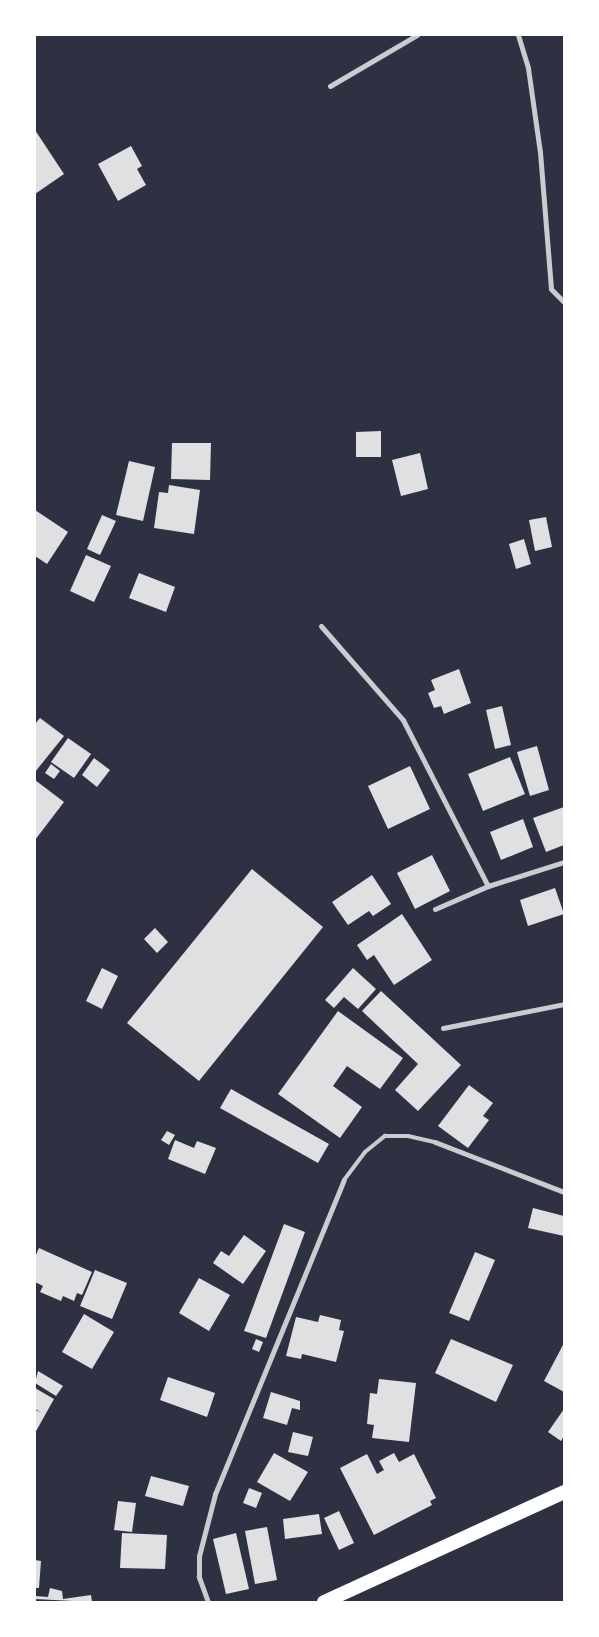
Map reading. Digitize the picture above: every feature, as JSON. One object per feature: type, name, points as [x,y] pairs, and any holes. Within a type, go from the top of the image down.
[{"type":"highway","points":[[324,1602],[564,1492]]},
{"type":"street","points":[[330,86],[417,35]]},
{"type":"street","points":[[518,35],[528,68],[540,152],[551,289],[564,302]]},
{"type":"street","points":[[321,626],[403,720],[488,886]]},
{"type":"street","points":[[435,909],[488,886],[564,862]]},
{"type":"street","points":[[443,1028],[564,1004]]},
{"type":"street","points":[[436,1142],[564,1192]]},
{"type":"street","points":[[208,1602],[199,1577],[199,1556],[215,1494],[344,1180]]},
{"type":"lane","points":[[344,1180],[365,1152],[385,1136],[408,1136],[436,1142]]},
{"type":"building","points":[[35,130],[64,174],[35,194]]},
{"type":"building","points":[[131,146],[142,166],[137,169],[146,185],[118,201],[98,164]]},
{"type":"building","points":[[381,431],[381,457],[356,457],[356,432]]},
{"type":"building","points":[[172,443],[211,443],[210,480],[171,479]]},
{"type":"building","points":[[420,453],[428,489],[401,496],[392,460]]},
{"type":"building","points":[[129,461],[155,467],[143,521],[116,515]]},
{"type":"building","points":[[169,485],[200,490],[194,534],[154,528],[159,492],[168,493]]},
{"type":"building","points":[[35,510],[68,532],[47,564],[35,556]]},
{"type":"building","points":[[102,515],[116,521],[100,555],[87,549]]},
{"type":"building","points":[[546,517],[552,547],[535,551],[529,520]]},
{"type":"building","points":[[524,539],[531,564],[516,569],[509,544]]},
{"type":"building","points":[[86,555],[111,566],[94,602],[70,591]]},
{"type":"building","points":[[139,573],[175,587],[166,612],[129,598]]},
{"type":"building","points":[[459,669],[471,703],[444,714],[441,706],[434,708],[428,693],[435,690],[431,680]]},
{"type":"building","points":[[502,706],[511,745],[495,749],[486,710]]},
{"type":"building","points":[[40,718],[64,736],[35,772],[35,724]]},
{"type":"building","points":[[68,738],[91,754],[74,778],[51,762]]},
{"type":"building","points":[[537,746],[549,790],[530,796],[517,752]]},
{"type":"building","points":[[510,757],[525,794],[483,811],[468,774]]},
{"type":"building","points":[[94,758],[110,770],[97,787],[82,775]]},
{"type":"building","points":[[51,764],[60,771],[54,779],[45,773]]},
{"type":"building","points":[[410,766],[430,809],[388,829],[368,786]]},
{"type":"building","points":[[35,780],[64,802],[35,840]]},
{"type":"building","points":[[564,807],[564,845],[546,852],[533,818]]},
{"type":"building","points":[[523,819],[533,847],[501,860],[490,832]]},
{"type":"building","points":[[432,855],[450,891],[415,909],[397,873]]},
{"type":"building","points":[[252,869],[323,927],[199,1081],[127,1023]]},
{"type":"building","points":[[372,875],[391,904],[373,916],[369,911],[348,925],[332,902]]},
{"type":"building","points":[[555,888],[564,914],[528,926],[520,900]]},
{"type":"building","points":[[402,914],[432,960],[394,985],[374,955],[367,960],[357,945]]},
{"type":"building","points":[[155,928],[168,942],[157,953],[144,939]]},
{"type":"building","points":[[102,968],[118,976],[102,1009],[86,1001]]},
{"type":"building","points":[[353,968],[376,989],[358,1009],[344,997],[334,1008],[325,1000]]},
{"type":"building","points":[[381,991],[461,1065],[418,1111],[395,1090],[418,1064],[362,1011]]},
{"type":"building","points":[[338,1011],[403,1058],[380,1089],[347,1066],[333,1086],[362,1107],[340,1138],[278,1094]]},
{"type":"building","points":[[469,1085],[493,1103],[483,1116],[489,1120],[468,1148],[438,1126]]},
{"type":"building","points":[[231,1089],[329,1144],[318,1163],[220,1108]]},
{"type":"building","points":[[167,1131],[175,1135],[169,1145],[161,1140]]},
{"type":"building","points":[[175,1140],[194,1148],[197,1141],[216,1148],[205,1174],[168,1159]]},
{"type":"building","points":[[533,1208],[564,1216],[564,1236],[528,1228]]},
{"type":"building","points":[[284,1224],[305,1232],[266,1338],[244,1331]]},
{"type":"building","points":[[244,1235],[266,1251],[243,1284],[213,1263],[221,1251],[229,1256]]},
{"type":"building","points":[[39,1248],[92,1272],[82,1295],[77,1293],[74,1301],[63,1296],[61,1301],[40,1292],[43,1286],[35,1282],[35,1257]]},
{"type":"building","points":[[475,1252],[495,1260],[469,1321],[449,1313]]},
{"type":"building","points":[[95,1270],[127,1283],[112,1319],[80,1306]]},
{"type":"building","points":[[199,1278],[230,1295],[209,1331],[179,1313]]},
{"type":"building","points":[[84,1314],[114,1332],[92,1369],[62,1352]]},
{"type":"building","points":[[320,1315],[341,1320],[339,1330],[344,1331],[336,1362],[302,1354],[301,1359],[286,1356],[296,1317],[318,1322]]},
{"type":"building","points":[[256,1339],[263,1342],[259,1352],[252,1349]]},
{"type":"building","points":[[451,1339],[513,1365],[496,1402],[435,1373]]},
{"type":"building","points":[[564,1343],[564,1392],[544,1381]]},
{"type":"building","points":[[38,1371],[63,1386],[56,1396],[35,1383]]},
{"type":"building","points":[[168,1377],[215,1393],[207,1417],[160,1400]]},
{"type":"building","points":[[379,1379],[416,1383],[409,1442],[372,1438],[374,1425],[367,1424],[370,1393],[377,1394]]},
{"type":"building","points":[[35,1388],[54,1399],[35,1433],[35,1410],[41,1412],[35,1409]]},
{"type":"building","points":[[271,1392],[300,1401],[300,1410],[292,1408],[287,1425],[263,1418]]},
{"type":"building","points":[[564,1409],[564,1436],[561,1441],[548,1432]]},
{"type":"building","points":[[293,1432],[313,1437],[308,1456],[288,1452]]},
{"type":"building","points":[[274,1453],[308,1472],[290,1501],[257,1482]]},
{"type":"building","points":[[394,1453],[399,1462],[414,1454],[436,1498],[430,1501],[432,1505],[374,1535],[340,1468],[367,1454],[377,1474],[384,1470],[379,1461]]},
{"type":"building","points":[[151,1476],[189,1486],[183,1506],[145,1496]]},
{"type":"building","points":[[249,1488],[262,1493],[256,1508],[243,1503]]},
{"type":"building","points":[[118,1501],[136,1503],[132,1532],[114,1530]]},
{"type":"building","points":[[339,1511],[354,1543],[339,1550],[324,1518]]},
{"type":"building","points":[[319,1514],[322,1534],[285,1539],[283,1519]]},
{"type":"building","points":[[267,1527],[277,1580],[255,1584],[245,1531]]},
{"type":"building","points":[[122,1533],[167,1535],[165,1569],[120,1568]]},
{"type":"building","points":[[236,1533],[249,1589],[226,1594],[213,1539]]},
{"type":"building","points":[[35,1560],[41,1561],[39,1588],[35,1588]]},
{"type":"building","points":[[50,1588],[62,1591],[63,1599],[91,1595],[92,1602],[35,1599],[35,1596],[48,1597]]}]
